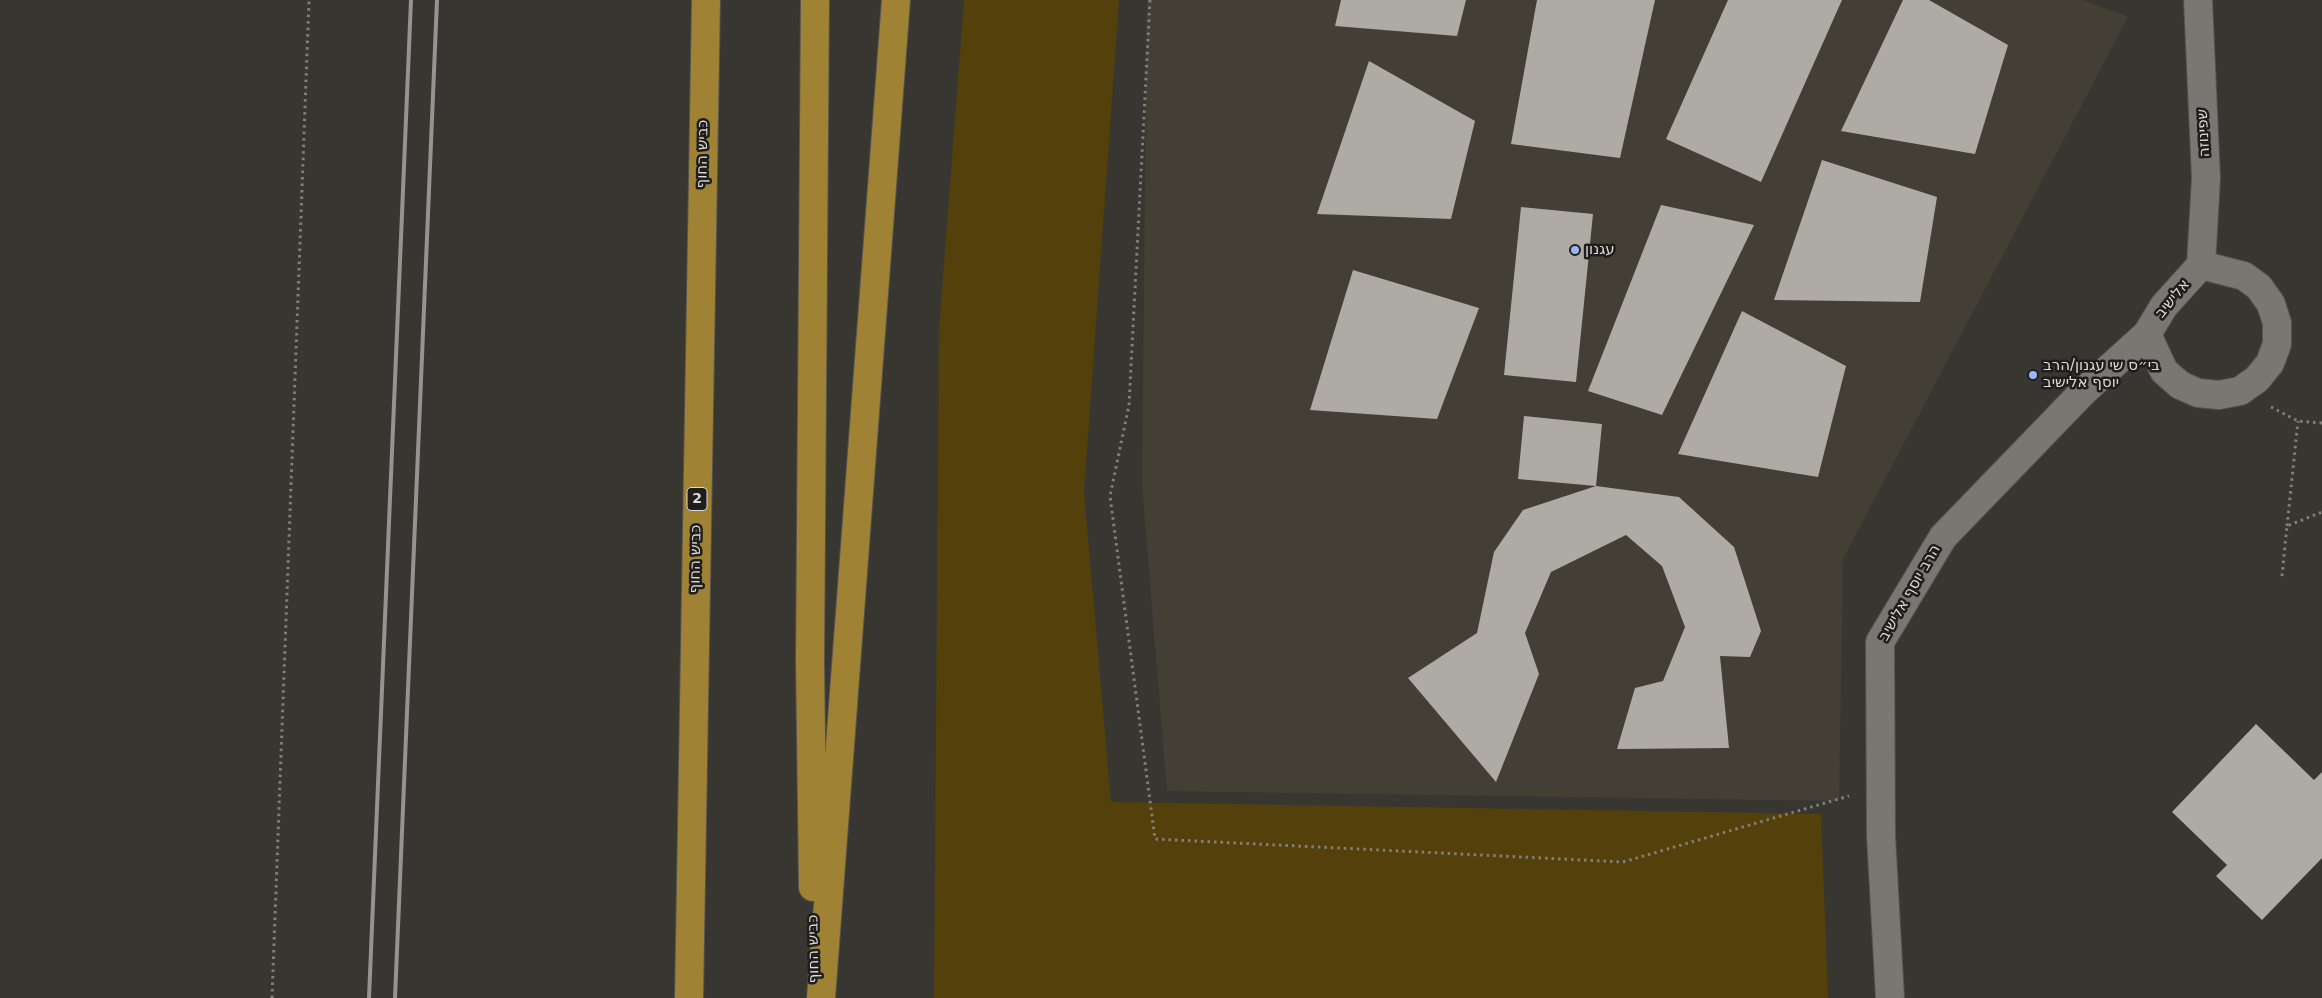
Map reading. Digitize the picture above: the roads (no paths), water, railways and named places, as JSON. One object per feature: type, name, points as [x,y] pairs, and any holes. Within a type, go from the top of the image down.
[{"type":"highway","name":"כביש החוף","points":[[689,998],[706,0]]},
{"type":"highway","name":"כביש החוף","points":[[815,0],[810,661],[815,998]]},
{"type":"highway","points":[[821,998],[896,0]]},
{"type":"street","name":"שפינוזה","points":[[2198,0],[2206,178],[2201,266]]},
{"type":"street","name":"אלישיב","points":[[2147,334],[2164,306],[2201,266]]},
{"type":"street","points":[[2147,334],[2164,371],[2180,385],[2198,393],[2219,395],[2240,391],[2257,379],[2270,363],[2277,344],[2277,323],[2271,304],[2259,287],[2244,276],[2201,266]]},
{"type":"street","name":"הרב יוסף אלישיב","points":[[1890,998],[1881,836],[1880,642],[1943,537],[2084,391],[2147,334]]},
{"type":"railway","points":[[369,998],[411,0]]},
{"type":"railway","points":[[395,998],[437,0]]},
{"type":"place","name":"עגנון","points":[[1575,250]]},
{"type":"place","name":"בי״ס שי עגנון/הרב יוסף אלישיב","points":[[2033,375]]}]
